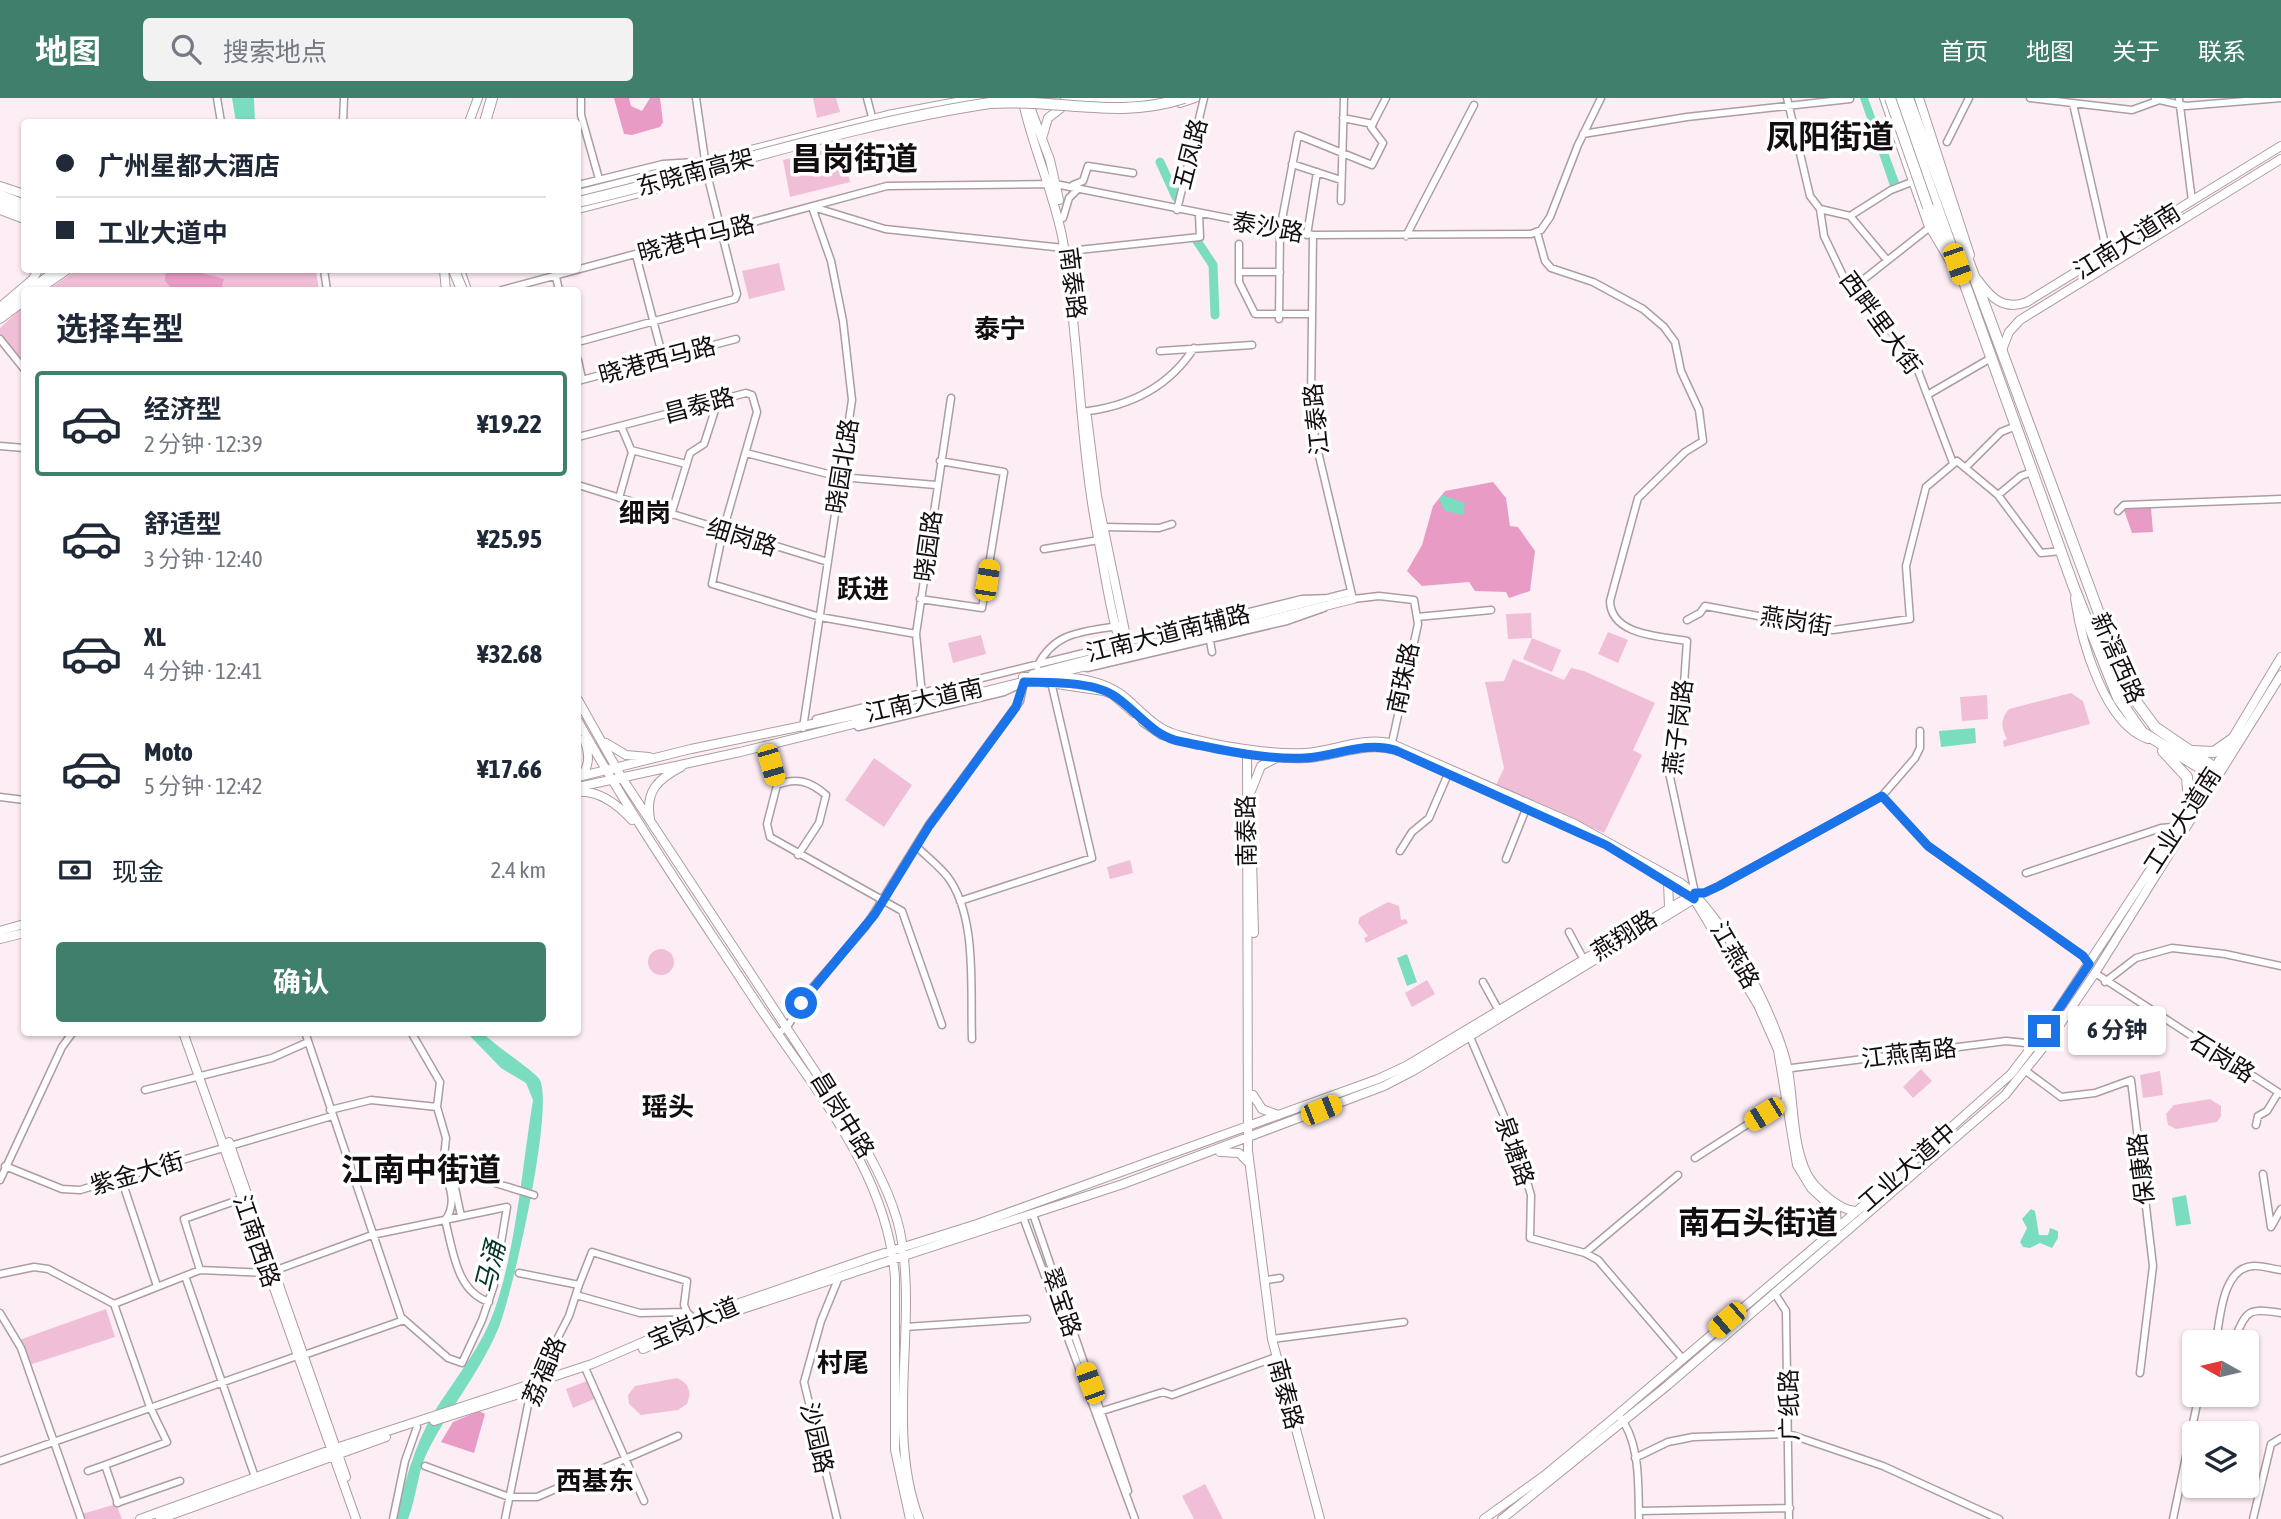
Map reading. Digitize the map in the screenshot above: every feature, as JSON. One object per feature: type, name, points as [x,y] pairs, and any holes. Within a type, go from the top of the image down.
[{"type":"highway","points":[[488,119],[492,98]]},
{"type":"highway","name":"东晓南高架","points":[[581,190],[888,116],[983,98]]},
{"type":"highway","points":[[1064,103],[1115,103],[1160,98]]},
{"type":"highway","name":"东晓南高架","points":[[581,205],[889,122],[970,107],[1028,101],[1125,108],[1184,98]]},
{"type":"highway","points":[[1890,98],[1928,207],[1964,284]]},
{"type":"highway","name":"新滘西路","points":[[1898,98],[2073,584],[2122,705],[2142,732],[2215,774]]},
{"type":"highway","name":"新滘西路","points":[[1908,98],[2112,652],[2132,699],[2148,721],[2215,774]]},
{"type":"highway","points":[[581,190],[701,161]]},
{"type":"highway","points":[[581,205],[682,181]]},
{"type":"highway","points":[[0,195],[21,202]]},
{"type":"highway","points":[[0,204],[21,211]]},
{"type":"highway","points":[[32,287],[44,273]]},
{"type":"highway","points":[[34,287],[54,273]]},
{"type":"highway","points":[[1,313],[21,299]]},
{"type":"highway","points":[[2185,749],[2211,753],[2231,740]]},
{"type":"highway","points":[[2156,742],[2185,773],[2190,786],[2189,801]]},
{"type":"main road","points":[[470,119],[478,98]]},
{"type":"main road","points":[[481,119],[492,98]]},
{"type":"main road","points":[[581,190],[872,117],[963,98]]},
{"type":"main road","points":[[1100,98],[1135,98]]},
{"type":"main road","points":[[581,205],[889,125],[992,107],[1026,102],[1064,103],[1135,112],[1195,98]]},
{"type":"main road","points":[[1884,98],[1930,227],[1964,284]]},
{"type":"main road","points":[[1919,98],[1962,224],[1976,277]]},
{"type":"main road","name":"南泰路","points":[[1026,102],[1042,138],[1066,249]]},
{"type":"main road","name":"南泰路","points":[[1026,102],[1063,218],[1099,540],[1125,649]]},
{"type":"main road","points":[[1042,138],[1048,118],[1064,103]]},
{"type":"main road","name":"江南大道南","points":[[1976,277],[1996,302],[2020,304],[2281,146]]},
{"type":"main road","name":"江南大道南","points":[[2002,349],[2008,332],[2020,320],[2281,159]]},
{"type":"main road","points":[[0,186],[21,193]]},
{"type":"main road","points":[[0,210],[21,218]]},
{"type":"main road","points":[[25,287],[36,273]]},
{"type":"main road","points":[[42,287],[63,273]]},
{"type":"main road","points":[[1,313],[21,292]]},
{"type":"main road","name":"南泰路","points":[[1084,412],[1120,626]]},
{"type":"main road","points":[[2073,584],[2081,630],[2112,708],[2132,732],[2156,742]]},
{"type":"main road","name":"江南大道南","points":[[581,777],[659,757],[804,731],[958,695],[1191,633],[1209,637],[1352,595]]},
{"type":"main road","name":"江南大道南","points":[[1047,679],[1125,649]]},
{"type":"main road","name":"工业大道南","points":[[2078,979],[2118,927],[2137,890],[2215,774],[2231,740],[2281,657]]},
{"type":"main road","points":[[1082,666],[1080,674],[1083,681]]},
{"type":"main road","points":[[1502,1519],[1624,1422],[1775,1294],[1982,1116],[2026,1071],[2095,973],[2118,927],[2281,675]]},
{"type":"main road","name":"江燕路","points":[[1023,677],[1083,681],[1114,689],[1168,732],[1278,757],[1316,757],[1391,745],[1448,774],[1606,845],[1693,896]]},
{"type":"main road","name":"江燕路","points":[[1047,679],[1112,694],[1155,731],[1175,740],[1248,751],[1304,753],[1370,741],[1391,745],[1591,832],[1693,896],[1758,1004],[1773,1035],[1785,1069],[1800,1156],[1806,1172],[1840,1206],[1857,1211]]},
{"type":"main road","name":"昌岗中路","points":[[581,706],[622,778],[870,1157],[893,1208],[903,1252],[905,1452],[914,1517]]},
{"type":"main road","name":"昌岗中路","points":[[581,727],[643,831],[861,1163],[883,1209],[893,1255],[895,1450],[914,1517]]},
{"type":"main road","name":"江南大道南","points":[[581,788],[765,745],[804,731]]},
{"type":"main road","points":[[581,732],[589,757],[586,769],[581,775]]},
{"type":"main road","points":[[601,739],[626,755],[659,757]]},
{"type":"main road","name":"南泰路","points":[[1248,751],[1251,791],[1253,1095],[1249,1127]]},
{"type":"main road","name":"南泰路","points":[[1248,751],[1250,1167],[1274,1339],[1322,1519]]},
{"type":"main road","points":[[1251,791],[1261,766],[1278,757]]},
{"type":"main road","points":[[651,822],[649,799],[655,784],[690,763]]},
{"type":"main road","points":[[2137,890],[2189,801],[2215,774]]},
{"type":"main road","points":[[581,790],[610,801],[643,831]]},
{"type":"main road","points":[[1668,882],[1670,911]]},
{"type":"main road","name":"燕翔路","points":[[1249,1139],[1397,1080],[1471,1037],[1693,896]]},
{"type":"main road","name":"燕翔路","points":[[1249,1127],[1397,1070],[1670,911]]},
{"type":"main road","points":[[1,933],[21,924]]},
{"type":"main road","points":[[1,933],[21,933]]},
{"type":"main road","name":"工业大道中","points":[[1484,1519],[1545,1475],[1618,1414],[1979,1105],[2011,1074],[2035,1044],[2078,979]]},
{"type":"main road","points":[[185,1036],[228,1147],[361,1519]]},
{"type":"main road","points":[[190,1036],[201,1076]]},
{"type":"main road","points":[[791,1055],[792,1048],[801,1048]]},
{"type":"main road","name":"江燕路","points":[[1785,1069],[1797,1166],[1811,1188],[1836,1211],[1837,1227]]},
{"type":"main road","points":[[1253,1095],[1266,1112],[1284,1114]]},
{"type":"main road","name":"宝岗大道","points":[[903,1252],[1249,1127]]},
{"type":"main road","name":"南泰路","points":[[1249,1139],[1276,1357],[1322,1519]]},
{"type":"main road","name":"宝岗大道","points":[[389,1434],[417,1427],[612,1357],[695,1320],[893,1255],[1033,1214],[1249,1139]]},
{"type":"main road","name":"江南西路","points":[[228,1147],[241,1199],[271,1272]]},
{"type":"main road","points":[[1210,1153],[1236,1152],[1250,1167]]},
{"type":"main road","name":"宝岗大道","points":[[140,1519],[254,1477],[586,1370],[709,1321],[839,1277],[893,1255]]},
{"type":"main road","points":[[335,1452],[356,1519]]},
{"type":"main road","name":"宝岗大道","points":[[160,1519],[335,1452]]},
{"type":"street","points":[[217,98],[220,119]]},
{"type":"street","points":[[343,119],[344,98]]},
{"type":"street","points":[[581,98],[581,115],[599,180]]},
{"type":"street","points":[[581,189],[599,180],[663,164],[701,161],[696,98]]},
{"type":"street","points":[[867,98],[872,117]]},
{"type":"street","name":"五凤路","points":[[1177,210],[1204,98]]},
{"type":"street","points":[[1341,201],[1344,98]]},
{"type":"street","points":[[1279,316],[1280,230],[1297,135],[1372,165],[1383,143],[1371,127],[1386,98]]},
{"type":"street","points":[[1537,232],[1546,226],[1583,134],[1601,98]]},
{"type":"street","points":[[1947,142],[1968,98]]},
{"type":"street","points":[[2030,98],[2132,110],[2156,99],[2180,101],[2281,98]]},
{"type":"street","points":[[1583,134],[1788,101],[1850,99]]},
{"type":"street","name":"西畔里大街","points":[[1788,101],[1810,196],[1820,209],[1824,236],[1846,282],[1854,287],[1910,357],[1929,394],[1955,462]]},
{"type":"street","points":[[2180,101],[2192,201]]},
{"type":"street","points":[[2066,102],[2107,253]]},
{"type":"street","points":[[1406,236],[1474,105]]},
{"type":"street","points":[[1343,118],[1373,124]]},
{"type":"street","points":[[1292,164],[1341,180]]},
{"type":"street","points":[[1067,186],[1083,181],[1088,166],[1133,173]]},
{"type":"street","name":"江泰路","points":[[1317,172],[1310,235],[1311,400],[1315,439],[1352,595]]},
{"type":"street","points":[[581,341],[735,299],[737,294],[707,174]]},
{"type":"street","points":[[1850,216],[1891,190],[1912,182]]},
{"type":"street","name":"泰沙路","points":[[891,186],[1052,183],[1310,235],[1406,236],[1537,232]]},
{"type":"street","name":"晓港中马路","points":[[581,270],[891,186]]},
{"type":"street","points":[[1063,218],[1069,198],[1079,188]]},
{"type":"street","points":[[811,206],[885,229],[1066,249],[1199,237],[1199,214]]},
{"type":"street","name":"晓园北路","points":[[804,731],[852,400],[831,261],[811,206]]},
{"type":"street","points":[[1820,209],[1850,216],[1887,260]]},
{"type":"street","points":[[1854,287],[1930,227]]},
{"type":"street","name":"燕子岗路","points":[[1537,232],[1545,261],[1551,268],[1593,282],[1643,309],[1664,327],[1675,342],[1681,371],[1700,414],[1703,441],[1685,452],[1638,498],[1611,601],[1615,617],[1625,627],[1687,641],[1684,684],[1668,768],[1693,896]]},
{"type":"street","points":[[1239,244],[1239,282],[1255,314],[1311,314]]},
{"type":"street","points":[[636,255],[663,358]]},
{"type":"street","points":[[1239,272],[1280,272]]},
{"type":"street","name":"晓港中马路","points":[[514,287],[571,273]]},
{"type":"street","points":[[556,277],[558,287]]},
{"type":"street","name":"晓港西马路","points":[[581,380],[736,339]]},
{"type":"street","points":[[0,340],[21,365]]},
{"type":"street","points":[[1160,351],[1252,345]]},
{"type":"street","points":[[1084,412],[1138,399],[1182,366],[1194,348]]},
{"type":"street","points":[[1929,394],[1991,358]]},
{"type":"street","name":"昌泰路","points":[[581,436],[746,393],[757,403],[757,412],[723,531],[712,584],[820,617]]},
{"type":"street","name":"晓园路","points":[[922,695],[916,634],[951,398]]},
{"type":"street","points":[[671,515],[690,453],[705,444],[718,401]]},
{"type":"street","points":[[619,498],[631,450],[621,426]]},
{"type":"street","points":[[1965,468],[2001,432],[2016,426]]},
{"type":"street","points":[[0,446],[21,448]]},
{"type":"street","points":[[631,450],[686,464]]},
{"type":"street","points":[[746,453],[840,477],[936,485]]},
{"type":"street","points":[[920,599],[982,608],[1004,472],[940,461]]},
{"type":"street","points":[[1955,462],[1998,495],[2041,553],[2061,551]]},
{"type":"street","name":"燕岗街","points":[[1687,620],[1700,613],[1705,606],[1833,630],[1910,619],[1906,566],[1926,486],[1955,462]]},
{"type":"street","points":[[1998,495],[2021,476],[2032,472]]},
{"type":"street","name":"细岗路","points":[[581,486],[828,562]]},
{"type":"street","points":[[2118,511],[2124,505],[2281,499]]},
{"type":"street","points":[[1103,527],[1159,528],[1172,524]]},
{"type":"street","points":[[1044,549],[1099,540]]},
{"type":"street","points":[[1352,595],[1413,600],[1417,617],[1491,610]]},
{"type":"street","name":"江南大道南","points":[[1191,633],[1296,610]]},
{"type":"street","points":[[820,617],[916,634]]},
{"type":"street","name":"南珠路","points":[[1391,745],[1417,617]]},
{"type":"street","points":[[1037,667],[1054,642],[1073,634],[1120,626]]},
{"type":"street","points":[[1209,637],[1212,652]]},
{"type":"street","name":"江南大道南辅路","points":[[1082,666],[1102,666],[1209,637]]},
{"type":"street","name":"江南大道南辅路","points":[[1023,677],[1037,667],[1125,649]]},
{"type":"street","points":[[777,1034],[787,1027],[812,988],[847,950],[884,901],[916,846],[1016,707],[1023,677]]},
{"type":"street","points":[[960,901],[1092,859],[1047,679]]},
{"type":"street","points":[[893,710],[922,695],[958,695]]},
{"type":"street","points":[[2122,705],[2132,699]]},
{"type":"street","points":[[1693,896],[1719,886],[1882,796],[1915,758],[1920,748],[1920,731]]},
{"type":"street","points":[[765,745],[777,786],[767,824],[770,837],[902,911],[942,1025]]},
{"type":"street","points":[[1400,851],[1412,832],[1429,818],[1448,774]]},
{"type":"street","points":[[777,786],[800,780],[815,785],[825,795],[820,823],[798,855]]},
{"type":"street","points":[[1882,796],[1928,846],[2083,956],[2089,964]]},
{"type":"street","points":[[0,797],[21,800]]},
{"type":"street","points":[[1506,859],[1525,809]]},
{"type":"street","points":[[2026,873],[2161,828],[2172,827]]},
{"type":"street","points":[[916,846],[947,877],[960,901],[967,924],[972,1039]]},
{"type":"street","points":[[1569,932],[1584,960]]},
{"type":"street","points":[[2105,982],[2136,958],[2172,948],[2233,956],[2281,967]]},
{"type":"street","name":"石岗路","points":[[2095,973],[2105,982],[2280,1093]]},
{"type":"street","points":[[1483,982],[1499,1011]]},
{"type":"street","points":[[0,1180],[62,1047],[70,1036]]},
{"type":"street","points":[[114,1304],[200,1270],[271,1272],[372,1235],[506,1207],[489,1302],[462,1363],[449,1358],[404,1320],[372,1235],[306,1036]]},
{"type":"street","points":[[413,1036],[440,1082],[437,1107],[446,1138],[443,1167],[452,1204],[451,1212],[445,1220]]},
{"type":"street","name":"泉塘路","points":[[1471,1037],[1515,1142],[1531,1195],[1530,1237],[1585,1253],[1598,1260],[1682,1359]]},
{"type":"street","name":"江燕南路","points":[[1785,1069],[2006,1041],[2035,1044]]},
{"type":"street","points":[[145,1090],[272,1058],[308,1042]]},
{"type":"street","name":"保康路","points":[[2026,1071],[2061,1097],[2095,1093],[2132,1080],[2152,1266],[2140,1373]]},
{"type":"street","points":[[2256,1125],[2258,1116],[2267,1111],[2280,1093]]},
{"type":"street","name":"紫金大街","points":[[5,1167],[71,1191],[120,1175],[228,1147],[371,1100],[437,1107]]},
{"type":"street","points":[[1695,1158],[1787,1100]]},
{"type":"street","points":[[1272,1119],[1275,1128]]},
{"type":"street","points":[[1225,1136],[1230,1140],[1228,1146]]},
{"type":"street","points":[[443,1167],[534,1195]]},
{"type":"street","points":[[451,1169],[461,1216]]},
{"type":"street","points":[[2263,1174],[2271,1227],[2281,1209]]},
{"type":"street","points":[[120,1175],[157,1286]]},
{"type":"street","points":[[1585,1253],[1678,1175]]},
{"type":"street","points":[[1085,1186],[1084,1193],[1088,1196]]},
{"type":"street","points":[[1067,1192],[1072,1197],[1069,1202]]},
{"type":"street","points":[[200,1270],[184,1219],[241,1199]]},
{"type":"street","name":"翠宝路","points":[[1033,1214],[1135,1519]]},
{"type":"street","name":"翠宝路","points":[[1023,1217],[1098,1413]]},
{"type":"street","points":[[445,1220],[462,1281],[479,1299],[489,1302]]},
{"type":"street","name":"荔福路","points":[[505,1519],[533,1386],[569,1316],[592,1252],[687,1282],[684,1305],[687,1312]]},
{"type":"street","points":[[2219,1330],[2231,1279],[2239,1271],[2252,1266],[2281,1270]]},
{"type":"street","points":[[0,1273],[34,1268],[48,1269],[114,1304],[150,1407],[167,1443],[88,1471]]},
{"type":"street","points":[[519,1273],[579,1285]]},
{"type":"street","points":[[185,1276],[254,1477]]},
{"type":"street","name":"沙园路","points":[[837,1519],[804,1382],[821,1321],[839,1277]]},
{"type":"street","points":[[1267,1280],[1280,1278]]},
{"type":"street","name":"广纸路","points":[[1775,1294],[1786,1311],[1790,1519]]},
{"type":"street","points":[[576,1295],[640,1313],[687,1312],[695,1320]]},
{"type":"street","points":[[2238,1330],[2246,1313],[2255,1309],[2281,1313]]},
{"type":"street","points":[[0,1313],[18,1340],[81,1519]]},
{"type":"street","points":[[905,1327],[1027,1319]]},
{"type":"street","points":[[0,1461],[404,1320]]},
{"type":"street","points":[[1274,1339],[1404,1322]]},
{"type":"street","points":[[1098,1413],[1163,1392],[1172,1395],[1276,1357]]},
{"type":"street","points":[[586,1370],[644,1501]]},
{"type":"street","points":[[2173,1519],[2196,1407]]},
{"type":"street","points":[[1618,1414],[1630,1431],[1635,1458],[1639,1519]]},
{"type":"street","points":[[393,1519],[405,1461],[417,1427]]},
{"type":"street","points":[[1635,1458],[1668,1442],[1693,1437],[1789,1434],[1883,1466],[1999,1519]]},
{"type":"street","points":[[425,1466],[509,1497],[537,1497],[678,1436]]},
{"type":"street","points":[[2253,1519],[2271,1444],[2281,1438]]},
{"type":"street","points":[[104,1465],[117,1503],[180,1480]]},
{"type":"street","points":[[1639,1511],[1790,1508]]},
{"type":"street","points":[[1736,1510],[1736,1519]]},
{"type":"shaded area","points":[[232,98],[254,98],[255,119],[236,119]]},
{"type":"shaded area","points":[[614,98],[629,98],[631,106],[642,111],[650,98],[660,98],[663,122],[660,127],[632,135],[624,134]]},
{"type":"shaded area","points":[[813,98],[836,98],[840,112],[817,118]]},
{"type":"shaded area","points":[[1860,98],[1868,98],[1899,182],[1890,186]]},
{"type":"shaded area","points":[[841,146],[850,182],[790,197],[783,160]]},
{"type":"shaded area","points":[[779,263],[785,290],[749,299],[742,271]]},
{"type":"shaded area","points":[[72,273],[316,273],[319,287],[52,287]]},
{"type":"shaded area","points":[[166,273],[201,273],[224,279],[222,287],[170,287],[165,281]]},
{"type":"shaded area","points":[[21,309],[21,368],[0,336],[0,328]]},
{"type":"shaded area","points":[[1493,482],[1506,498],[1510,526],[1518,527],[1535,551],[1530,591],[1509,598],[1506,592],[1475,591],[1469,582],[1422,586],[1407,571],[1422,545],[1433,506],[1445,491]]},
{"type":"shaded area","points":[[1442,495],[1465,503],[1463,515],[1445,511],[1439,499]]},
{"type":"shaded area","points":[[2131,507],[2151,508],[2153,532],[2132,533],[2124,510]]},
{"type":"shaded area","points":[[1531,613],[1532,638],[1508,639],[1506,614]]},
{"type":"shaded area","points":[[1608,632],[1628,640],[1618,663],[1598,654]]},
{"type":"shaded area","points":[[981,635],[986,654],[953,663],[948,643]]},
{"type":"shaded area","points":[[1532,638],[1561,650],[1552,672],[1523,659]]},
{"type":"shaded area","points":[[1513,659],[1564,680],[1571,668],[1584,671],[1655,703],[1633,750],[1642,755],[1604,833],[1496,785],[1504,768],[1485,682],[1504,681]]},
{"type":"shaded area","points":[[2071,693],[2083,701],[2090,724],[2004,747],[2003,741],[2007,739],[2003,720],[2009,709]]},
{"type":"shaded area","points":[[1987,695],[1988,719],[1962,721],[1960,697]]},
{"type":"shaded area","points":[[1975,728],[1976,743],[1941,747],[1939,731]]},
{"type":"shaded area","points":[[874,758],[912,785],[884,827],[845,800]]},
{"type":"shaded area","points":[[1130,860],[1133,873],[1110,879],[1107,867]]},
{"type":"shaded area","points":[[1388,902],[1399,906],[1401,920],[1406,919],[1408,923],[1366,943],[1364,938],[1368,936],[1358,923],[1360,917]]},
{"type":"shaded area","points":[[661,949],[670,953],[674,962],[670,971],[661,975],[652,971],[648,962],[652,953]]},
{"type":"shaded area","points":[[1407,954],[1417,982],[1407,986],[1397,958]]},
{"type":"shaded area","points":[[1427,980],[1435,994],[1412,1007],[1405,993]]},
{"type":"shaded area","points":[[470,1036],[486,1036],[540,1080],[543,1098],[537,1162],[522,1241],[499,1327],[425,1457],[408,1519],[395,1519],[426,1426],[487,1328],[501,1290],[517,1209],[533,1100],[526,1083],[501,1068]]},
{"type":"shaded area","points":[[1921,1069],[1932,1081],[1913,1098],[1903,1087]]},
{"type":"shaded area","points":[[2160,1071],[2163,1095],[2143,1098],[2140,1075]]},
{"type":"shaded area","points":[[2210,1099],[2221,1106],[2221,1116],[2217,1122],[2176,1129],[2168,1125],[2166,1114],[2174,1105]]},
{"type":"shaded area","points":[[2186,1195],[2191,1224],[2176,1226],[2172,1198]]},
{"type":"shaded area","points":[[2031,1209],[2035,1211],[2039,1235],[2048,1235],[2050,1228],[2058,1231],[2058,1238],[2052,1248],[2040,1243],[2030,1248],[2023,1247],[2020,1242],[2027,1228],[2022,1219]]},
{"type":"shaded area","points":[[106,1309],[115,1337],[29,1365],[19,1340]]},
{"type":"shaded area","points":[[677,1378],[687,1385],[689,1392],[687,1404],[678,1410],[641,1415],[629,1404],[628,1395],[635,1386]]},
{"type":"shaded area","points":[[587,1381],[594,1399],[573,1408],[566,1389]]},
{"type":"shaded area","points":[[479,1411],[485,1414],[474,1453],[441,1442],[453,1422]]},
{"type":"shaded area","points":[[1205,1484],[1223,1519],[1194,1519],[1182,1496]]},
{"type":"shaded area","points":[[116,1504],[122,1519],[83,1519],[82,1514]]},
{"type":"waterway","points":[[1160,162],[1176,197]]},
{"type":"waterway","points":[[1197,241],[1213,265],[1215,315]]},
{"type":"district","name":"凤阳街道","points":[[1830,136]]},
{"type":"district","name":"昌岗街道","points":[[854,158]]},
{"type":"district","name":"泰宁","points":[[1000,329]]},
{"type":"district","name":"细岗","points":[[645,513]]},
{"type":"district","name":"跃进","points":[[863,589]]},
{"type":"district","name":"瑶头","points":[[668,1107]]},
{"type":"district","name":"江南中街道","points":[[421,1169]]},
{"type":"district","name":"南石头街道","points":[[1758,1222]]},
{"type":"district","name":"村尾","points":[[843,1363]]},
{"type":"district","name":"西基东","points":[[595,1481]]},
{"type":"route","points":[[801,1003],[875,914],[929,826],[1020,701],[1024,682],[1051,682],[1112,694],[1162,736],[1182,742],[1291,758],[1316,757],[1362,747],[1390,748],[1606,845],[1694,899],[1695,893],[1704,893],[1719,886],[1882,796],[1928,846],[2083,956],[2089,964],[2044,1031]]},
{"type":"water label","name":"马涌","points":[[490,1267]]}]
